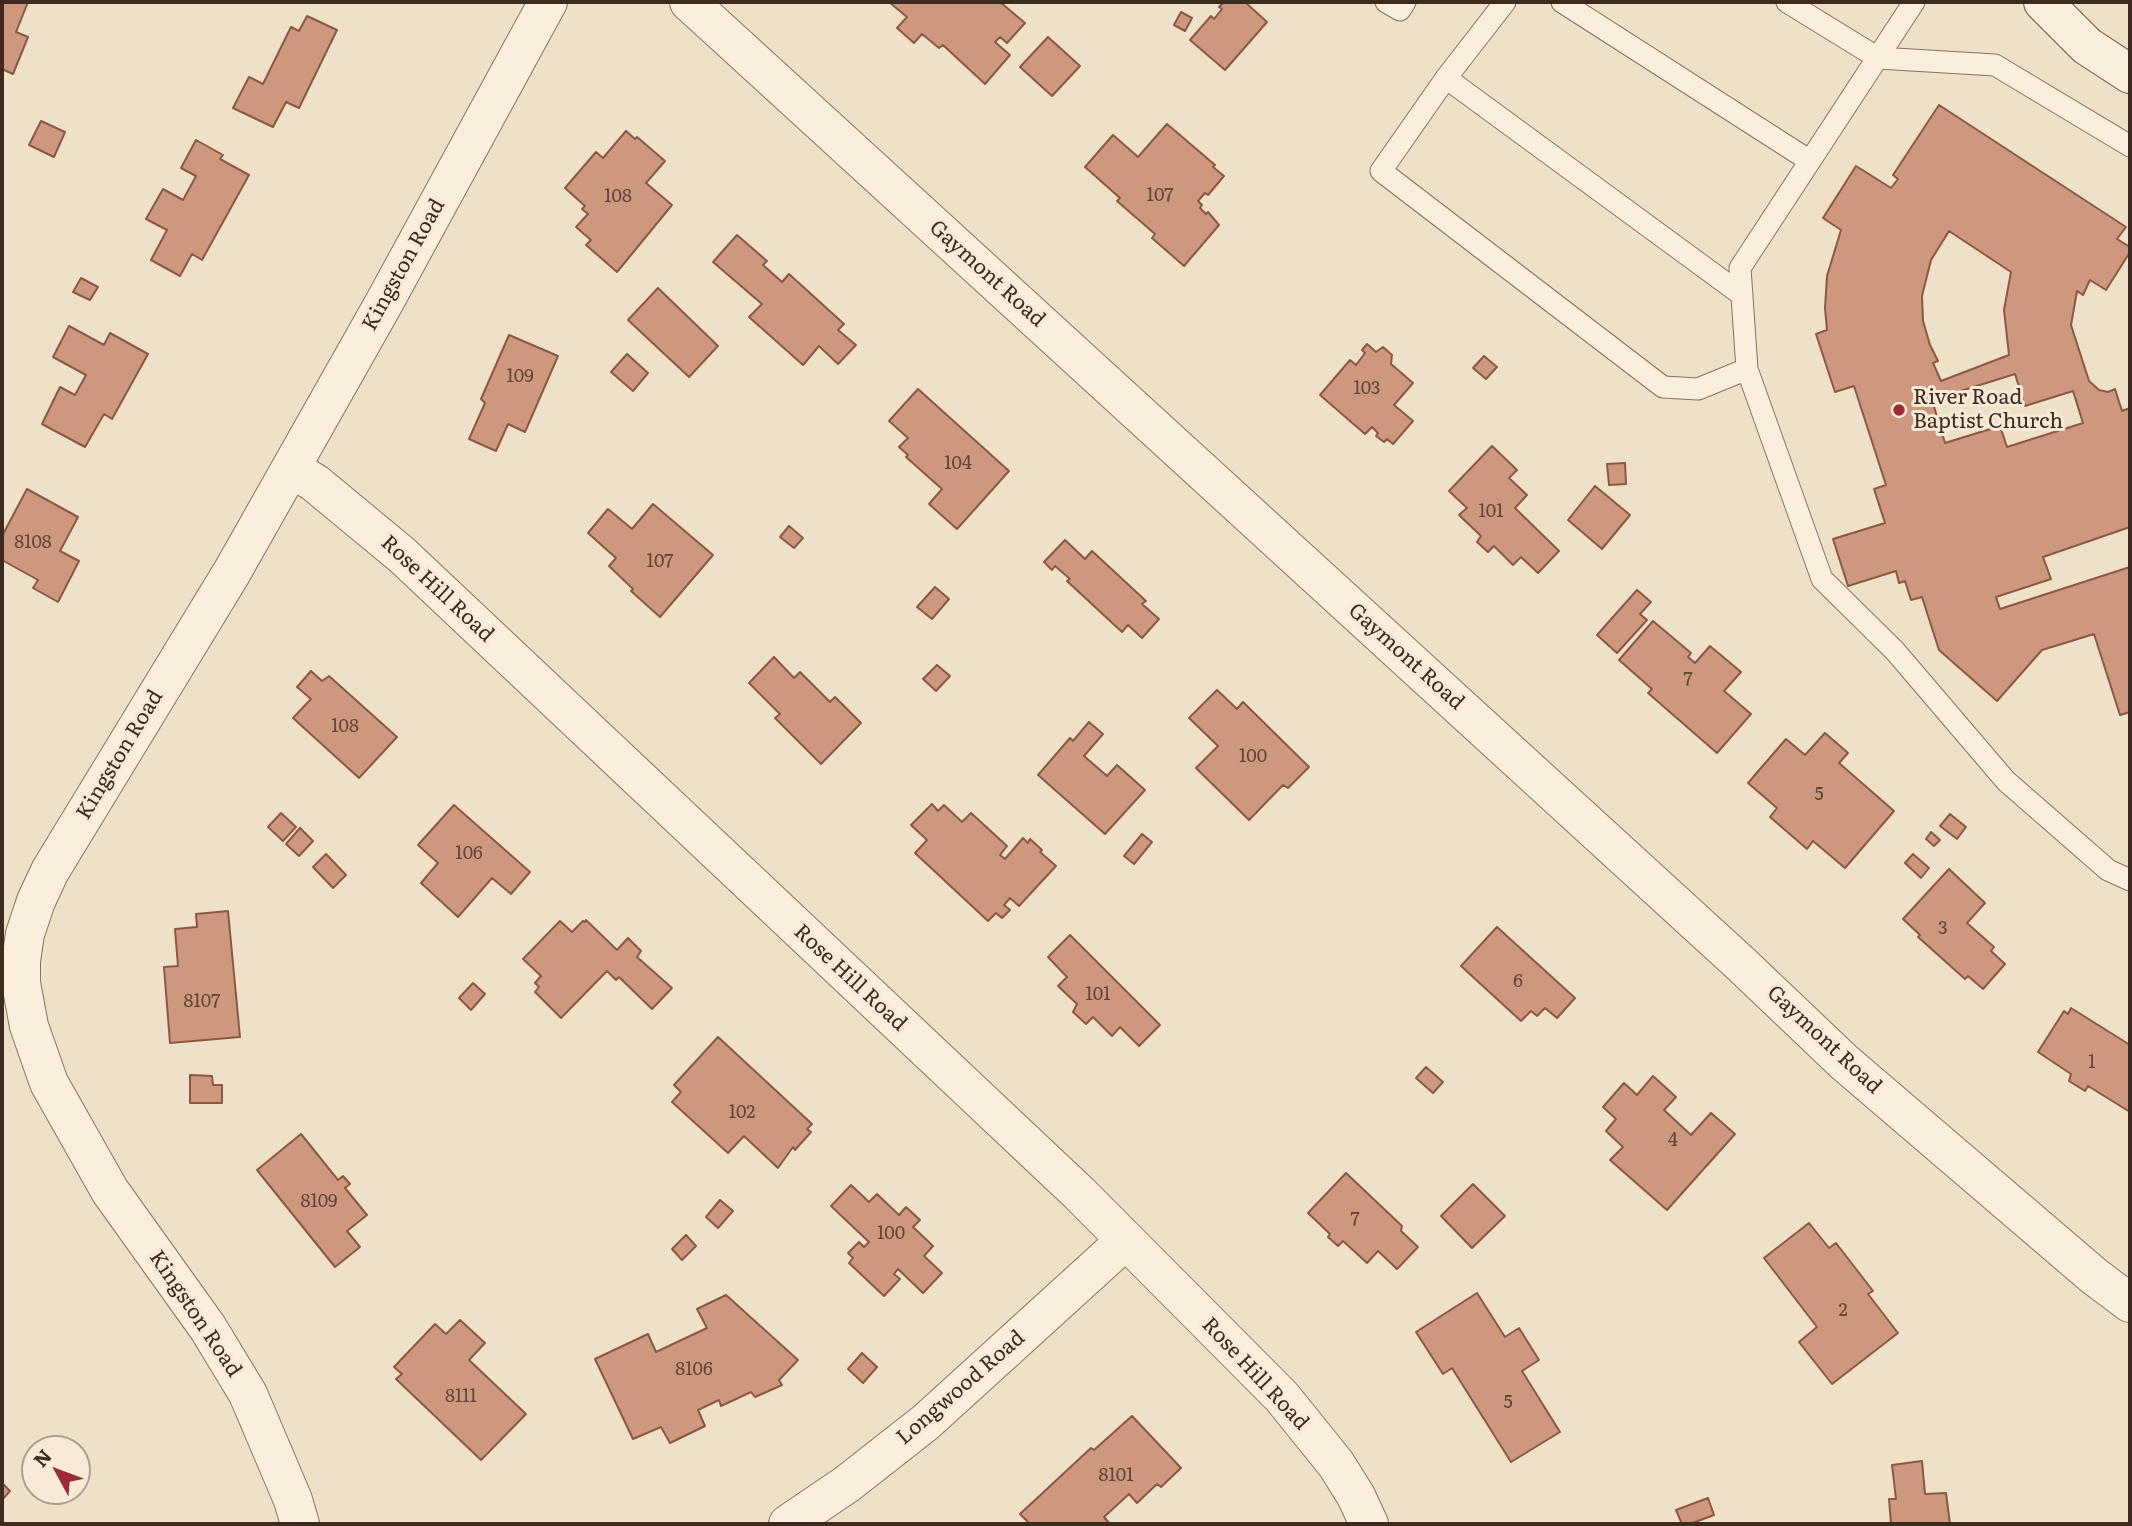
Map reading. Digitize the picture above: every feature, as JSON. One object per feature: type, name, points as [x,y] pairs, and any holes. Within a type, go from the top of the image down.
[{"type":"street","name":"Kingston Road","points":[[300,1524],[293,1500],[248,1394],[208,1328],[110,1191],[49,1083],[29,1026],[21,983],[25,934],[50,871],[232,572],[548,2]]},
{"type":"street","name":"Gaymont Road","points":[[689,2],[1740,962],[1844,1062],[2094,1276],[2130,1303]]},
{"type":"street","points":[[2043,2],[2087,46],[2130,74]]},
{"type":"street","name":"Rose Hill Road","points":[[291,468],[315,483],[402,555],[1080,1194],[1282,1397],[1336,1464],[1356,1496],[1369,1524]]},
{"type":"street","name":"Longwood Road","points":[[788,1524],[848,1484],[926,1422],[1125,1241]]},
{"type":"lane","points":[[1386,2],[1400,10],[1405,2]]},
{"type":"lane","points":[[1505,2],[1446,78],[1381,172],[1663,387],[1698,389],[1747,369]]},
{"type":"lane","points":[[1562,2],[1810,161]]},
{"type":"lane","points":[[1787,2],[1878,58],[1995,65],[2130,146]]},
{"type":"lane","points":[[1914,2],[1740,268],[1747,369],[1822,579],[1895,651],[2006,782],[2108,870],[2130,880]]},
{"type":"lane","points":[[1446,78],[1742,295]]},
{"type":"building","points":[[2,2],[28,2],[16,32],[28,37],[13,74],[2,69]]},
{"type":"building","points":[[889,2],[1000,2],[1025,23],[1007,43],[1000,37],[995,42],[1010,55],[985,84],[943,45],[939,48],[922,34],[914,43],[897,28],[907,17]]},
{"type":"building","points":[[1224,2],[1245,2],[1267,22],[1225,70],[1190,40],[1211,16],[1214,19]]},
{"type":"building","points":[[1181,12],[1192,18],[1185,31],[1174,25]]},
{"type":"building","points":[[307,16],[337,30],[299,108],[286,102],[273,127],[233,108],[249,77],[263,84],[291,27],[299,31]]},
{"type":"building","points":[[1048,37],[1080,66],[1052,96],[1020,67]]},
{"type":"building","name":"River Road Baptist Church","points":[[1939,105],[2126,227],[2117,239],[2130,247],[2130,252],[2106,290],[2090,280],[2083,295],[2077,291],[2071,325],[2089,381],[2099,390],[2108,392],[2115,389],[2122,411],[2130,408],[2130,527],[2043,557],[2051,579],[1996,597],[2000,609],[2130,567],[2130,712],[2120,715],[2094,634],[2042,650],[1997,701],[1939,650],[1922,597],[1911,600],[1905,581],[1899,583],[1896,571],[1848,586],[1833,539],[1885,523],[1874,489],[1886,485],[1854,386],[1835,392],[1816,334],[1827,330],[1827,276],[1841,230],[1823,218],[1856,166],[1891,188],[1898,179],[1893,175]],"holes":[[[1949,231],[2011,272],[2004,310],[2009,355],[1941,381],[1933,363],[1938,361],[1923,321],[1922,296],[1931,260]],[[2015,374],[2025,406],[2073,391],[2083,423],[2007,447],[2000,426],[1945,443],[1932,400]]]},
{"type":"building","points":[[41,121],[65,132],[54,157],[29,145]]},
{"type":"building","points":[[1167,124],[1224,176],[1208,195],[1205,193],[1198,201],[1202,205],[1200,208],[1206,214],[1208,212],[1219,225],[1184,266],[1152,238],[1155,234],[1117,201],[1120,198],[1085,167],[1113,135],[1138,157]]},
{"type":"building","points":[[626,131],[665,161],[646,183],[672,205],[617,272],[586,245],[591,240],[576,227],[588,214],[582,209],[585,206],[565,188],[596,152],[603,158]]},
{"type":"building","points":[[196,140],[223,155],[220,159],[249,175],[202,260],[192,254],[180,276],[151,260],[167,230],[146,219],[163,189],[183,200],[196,176],[181,168]]},
{"type":"building","points":[[737,235],[767,261],[763,265],[782,282],[789,274],[844,324],[838,330],[856,345],[838,364],[819,346],[803,365],[749,317],[762,304],[713,262]]},
{"type":"building","points":[[81,278],[98,287],[90,300],[73,292]]},
{"type":"building","points":[[658,288],[718,346],[689,377],[628,320]]},
{"type":"building","points":[[69,326],[104,345],[110,333],[148,354],[112,419],[104,414],[85,447],[42,424],[60,387],[75,395],[86,375],[53,357]]},
{"type":"building","points":[[509,335],[558,356],[525,432],[508,424],[496,451],[469,439],[485,403],[481,399]]},
{"type":"building","points":[[1367,344],[1376,352],[1383,347],[1392,355],[1391,364],[1413,383],[1394,405],[1413,421],[1393,444],[1376,436],[1378,433],[1372,427],[1365,434],[1320,395],[1350,360],[1356,365],[1365,353],[1362,350]]},
{"type":"building","points":[[627,354],[648,373],[633,391],[611,372]]},
{"type":"building","points":[[1484,356],[1497,367],[1486,379],[1473,368]]},
{"type":"building","points":[[918,389],[1009,471],[957,529],[929,504],[942,489],[906,457],[908,455],[899,447],[908,438],[889,421]]},
{"type":"building","points":[[1492,446],[1517,470],[1509,478],[1527,495],[1515,508],[1559,551],[1538,573],[1521,557],[1513,565],[1494,546],[1488,552],[1477,542],[1481,536],[1459,515],[1467,508],[1449,491]]},
{"type":"building","points":[[1625,463],[1626,484],[1609,485],[1607,464]]},
{"type":"building","points":[[1595,486],[1630,515],[1602,549],[1568,520]]},
{"type":"building","points":[[27,489],[78,517],[60,551],[79,561],[58,602],[33,588],[38,580],[2,560],[2,536]]},
{"type":"building","points":[[653,504],[713,555],[660,617],[631,591],[633,589],[609,566],[616,558],[588,533],[608,509],[632,529]]},
{"type":"building","points":[[789,526],[803,538],[794,548],[780,537]]},
{"type":"building","points":[[1065,540],[1085,559],[1092,551],[1146,601],[1142,604],[1159,619],[1142,638],[1128,625],[1122,632],[1067,581],[1070,579],[1055,566],[1052,570],[1044,562]]},
{"type":"building","points":[[935,587],[949,599],[932,619],[917,607]]},
{"type":"building","points":[[1637,590],[1651,602],[1640,614],[1647,620],[1617,653],[1597,635]]},
{"type":"building","points":[[1653,621],[1691,653],[1688,657],[1695,663],[1710,646],[1741,672],[1724,691],[1751,714],[1717,753],[1648,693],[1652,689],[1619,660]]},
{"type":"building","points":[[774,657],[794,678],[800,672],[830,702],[835,697],[861,723],[821,764],[775,718],[780,714],[749,683]]},
{"type":"building","points":[[937,665],[950,676],[936,691],[923,679]]},
{"type":"building","points":[[311,671],[322,681],[329,676],[397,737],[359,778],[293,718],[311,699],[297,687]]},
{"type":"building","points":[[1217,690],[1237,709],[1243,702],[1309,767],[1288,788],[1283,785],[1249,820],[1196,768],[1218,746],[1189,718]]},
{"type":"building","points":[[1089,722],[1103,734],[1084,756],[1107,776],[1117,765],[1145,790],[1105,834],[1038,775],[1070,738],[1073,741]]},
{"type":"building","points":[[1825,733],[1848,753],[1839,763],[1894,811],[1845,868],[1813,841],[1807,849],[1770,817],[1777,808],[1748,783],[1786,739],[1805,755]]},
{"type":"building","points":[[932,804],[938,811],[944,805],[962,822],[971,813],[1007,846],[1000,855],[1005,859],[1023,838],[1028,843],[1030,839],[1056,866],[1019,906],[1010,898],[1004,905],[1010,910],[1002,918],[996,913],[988,921],[915,853],[927,840],[911,825]]},
{"type":"building","points":[[454,805],[530,872],[511,894],[492,878],[458,917],[421,883],[438,863],[418,845]]},
{"type":"building","points":[[281,813],[296,827],[283,841],[268,827]]},
{"type":"building","points":[[1950,814],[1966,827],[1957,839],[1940,826]]},
{"type":"building","points":[[300,828],[313,841],[299,856],[286,844]]},
{"type":"building","points":[[1931,832],[1940,840],[1934,846],[1926,839]]},
{"type":"building","points":[[1142,834],[1152,842],[1134,864],[1124,856]]},
{"type":"building","points":[[326,854],[346,875],[333,888],[313,867]]},
{"type":"building","points":[[1913,854],[1929,868],[1921,878],[1905,863]]},
{"type":"building","points":[[1949,869],[1985,903],[1967,923],[1994,947],[1991,951],[2005,964],[1983,989],[1968,976],[1965,979],[1918,937],[1920,935],[1903,919]]},
{"type":"building","points":[[228,911],[240,1037],[170,1043],[164,967],[178,966],[175,929],[197,927],[196,914]]},
{"type":"building","points":[[586,920],[617,950],[628,938],[641,951],[637,957],[672,988],[652,1009],[619,977],[616,980],[607,971],[561,1018],[535,992],[539,987],[535,983],[541,976],[523,959],[560,921],[572,932]]},
{"type":"building","points":[[1497,927],[1575,998],[1557,1018],[1545,1008],[1537,1016],[1531,1011],[1521,1021],[1461,966]]},
{"type":"building","points":[[1070,935],[1160,1025],[1139,1046],[1120,1027],[1112,1036],[1093,1017],[1086,1024],[1073,1012],[1077,1004],[1058,986],[1067,977],[1048,957]]},
{"type":"building","points":[[473,983],[485,994],[471,1010],[459,998]]},
{"type":"building","points":[[2071,1008],[2130,1045],[2130,1112],[2088,1086],[2085,1091],[2069,1081],[2071,1074],[2038,1052],[2064,1011],[2068,1014]]},
{"type":"building","points":[[718,1037],[812,1124],[807,1129],[811,1132],[795,1150],[793,1147],[778,1168],[744,1136],[728,1153],[672,1102],[681,1092],[674,1085]]},
{"type":"building","points":[[1426,1067],[1443,1082],[1433,1093],[1416,1078]]},
{"type":"building","points":[[190,1075],[212,1076],[213,1085],[222,1085],[222,1103],[190,1103]]},
{"type":"building","points":[[1653,1076],[1676,1097],[1664,1110],[1691,1135],[1711,1113],[1735,1134],[1667,1210],[1610,1160],[1623,1147],[1606,1131],[1616,1119],[1603,1107],[1624,1083],[1637,1095]]},
{"type":"building","points":[[301,1134],[338,1180],[343,1176],[350,1184],[345,1188],[367,1215],[347,1231],[360,1247],[335,1267],[257,1170]]},
{"type":"building","points":[[1346,1173],[1402,1226],[1401,1231],[1418,1247],[1397,1269],[1378,1251],[1367,1263],[1343,1241],[1338,1246],[1328,1237],[1330,1234],[1308,1213]]},
{"type":"building","points":[[1473,1184],[1505,1216],[1472,1248],[1441,1216]]},
{"type":"building","points":[[851,1185],[869,1202],[877,1194],[899,1215],[906,1207],[920,1220],[913,1227],[933,1246],[924,1256],[942,1273],[923,1293],[898,1269],[894,1274],[900,1279],[884,1296],[849,1263],[853,1258],[848,1253],[859,1242],[864,1247],[869,1242],[831,1206]]},
{"type":"building","points":[[720,1200],[733,1211],[718,1228],[706,1217]]},
{"type":"building","points":[[1809,1223],[1829,1248],[1836,1243],[1873,1291],[1868,1294],[1898,1333],[1832,1384],[1799,1342],[1817,1327],[1764,1258]]},
{"type":"building","points":[[686,1235],[696,1246],[682,1260],[672,1249]]},
{"type":"building","points":[[1477,1293],[1505,1337],[1519,1328],[1539,1360],[1522,1371],[1560,1432],[1511,1462],[1452,1368],[1443,1374],[1416,1332]]},
{"type":"building","points":[[726,1295],[798,1360],[779,1380],[782,1385],[755,1397],[751,1392],[721,1406],[719,1400],[698,1410],[705,1426],[670,1443],[661,1427],[633,1439],[595,1359],[648,1334],[656,1352],[707,1328],[697,1309]]},
{"type":"building","points":[[460,1320],[485,1343],[469,1360],[526,1414],[481,1460],[396,1379],[402,1374],[394,1367],[435,1324],[446,1334]]},
{"type":"building","points":[[862,1353],[877,1367],[863,1383],[848,1369]]},
{"type":"building","points":[[1132,1416],[1181,1468],[1161,1487],[1157,1484],[1137,1503],[1129,1494],[1104,1517],[1110,1524],[1030,1524],[1020,1514],[1091,1448],[1094,1450]]},
{"type":"building","points":[[1922,1461],[1925,1494],[1946,1493],[1950,1524],[1891,1524],[1889,1499],[1896,1499],[1892,1465]]},
{"type":"building","points":[[2,1483],[10,1491],[2,1500]]},
{"type":"building","points":[[1708,1498],[1714,1515],[1690,1524],[1682,1524],[1676,1510]]},
{"type":"place","name":"River Road Baptist Church","points":[[1899,410]]}]
